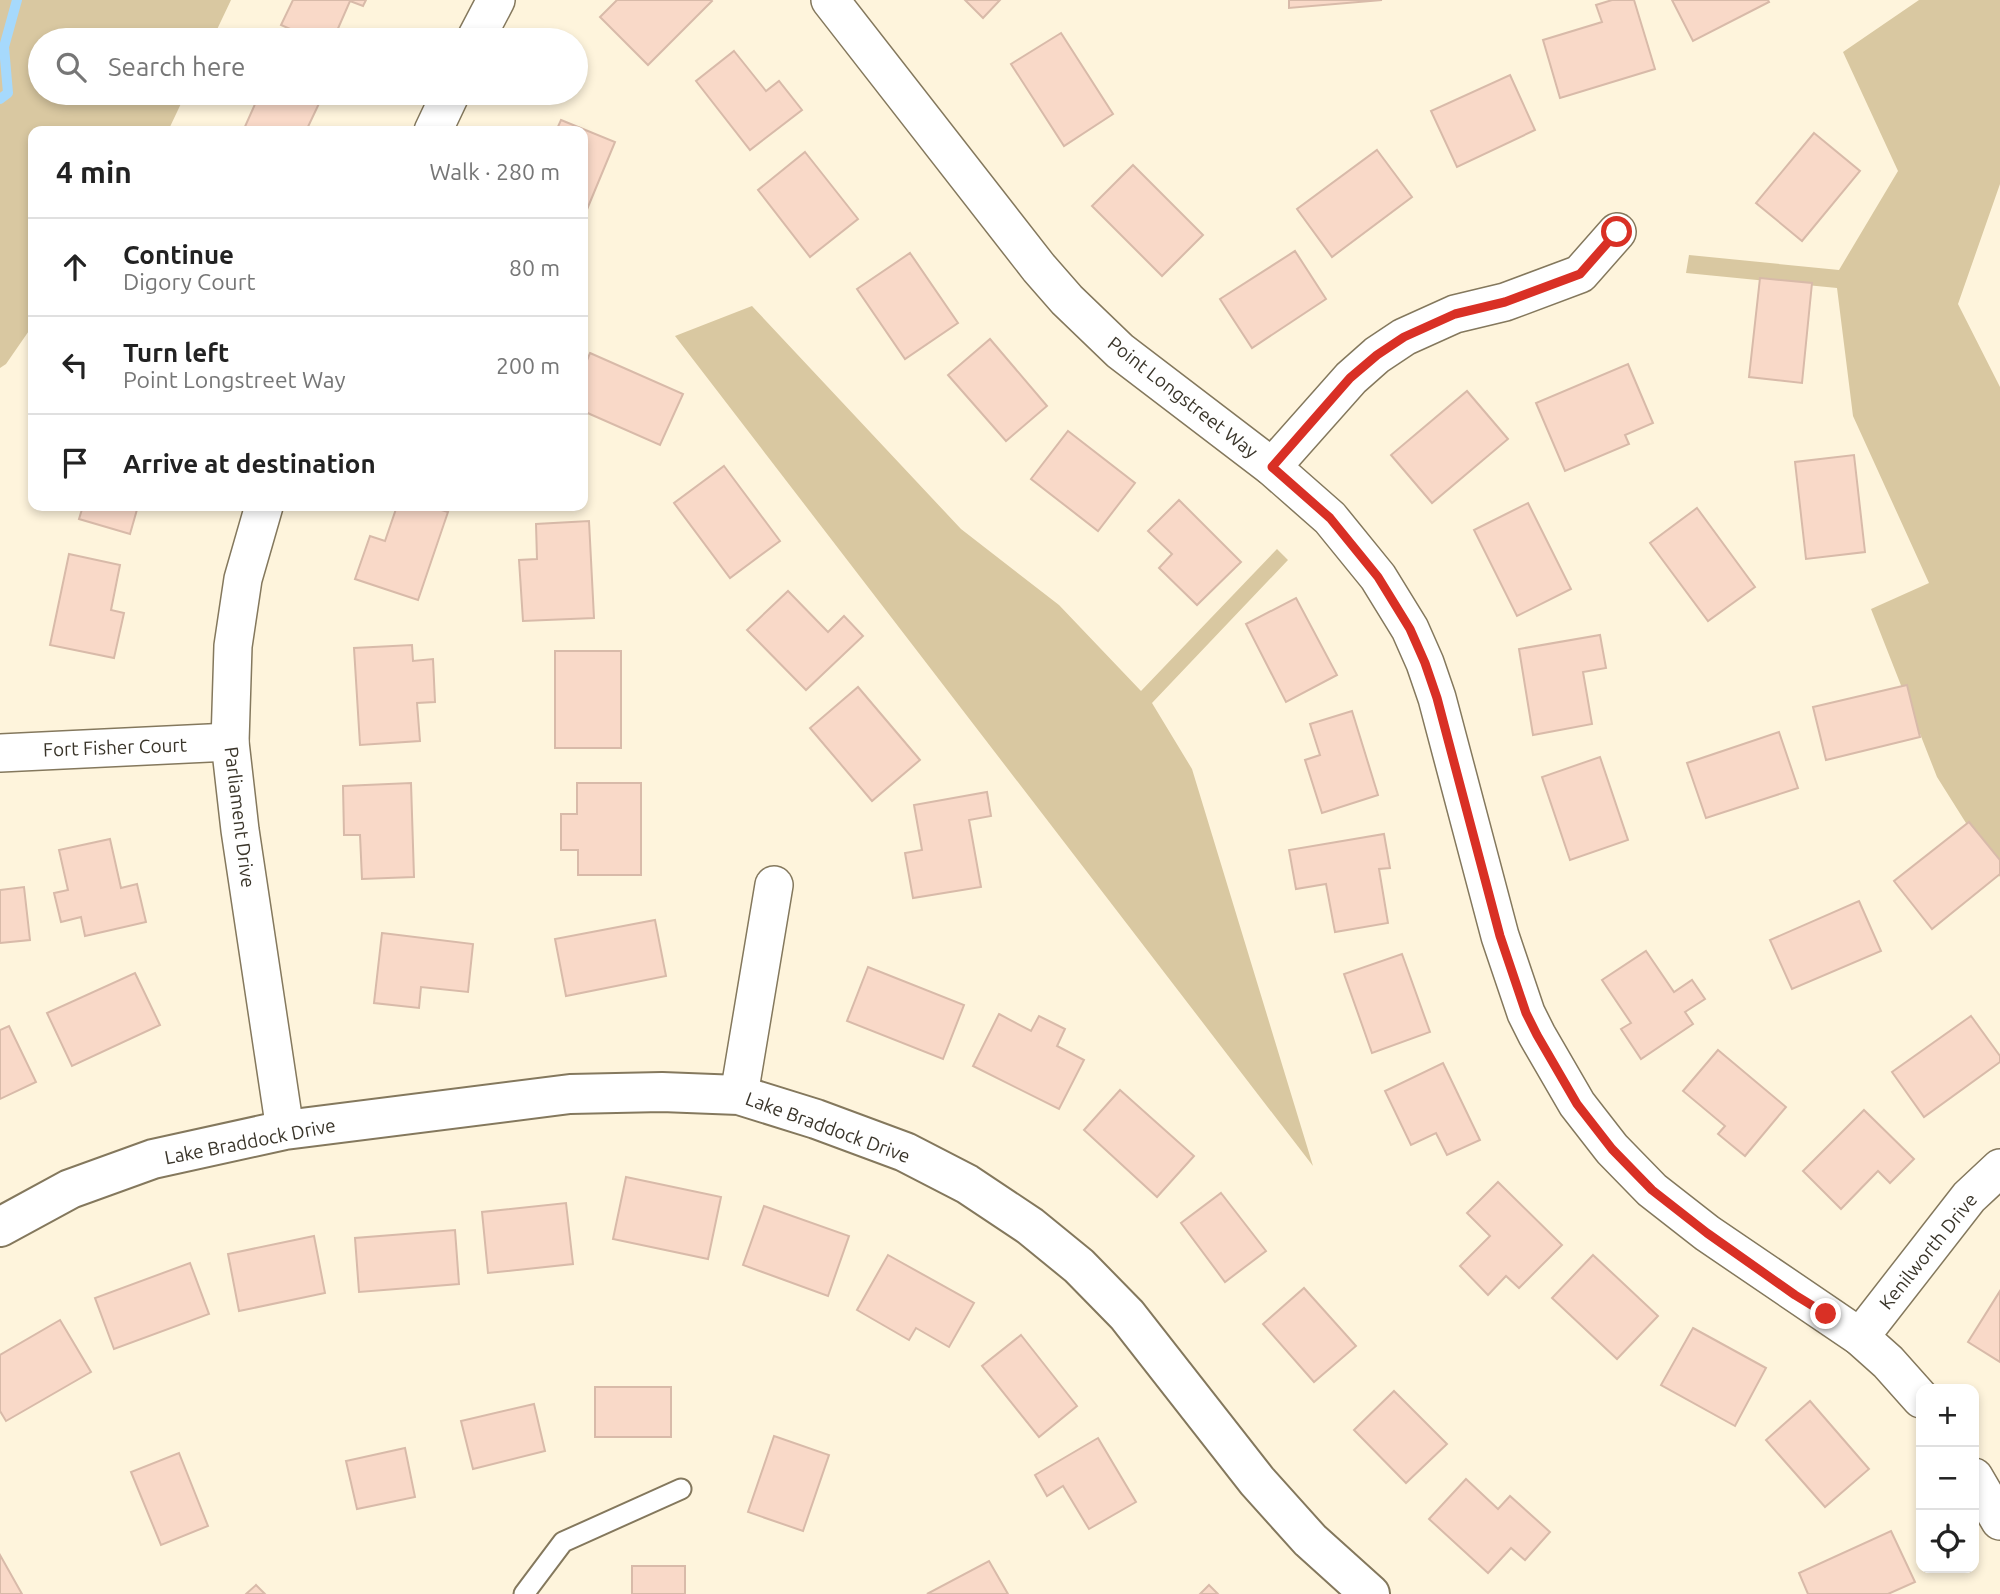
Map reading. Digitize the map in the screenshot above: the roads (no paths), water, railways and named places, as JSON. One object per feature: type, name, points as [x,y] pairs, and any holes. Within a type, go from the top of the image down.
[{"type":"street","points":[[481,28],[496,0]]},
{"type":"street","name":"Point Longstreet Way","points":[[830,0],[1066,300],[1120,351],[1272,467],[1330,518],[1378,577],[1410,629],[1437,698],[1500,936],[1526,1013],[1577,1104],[1612,1149],[1652,1190],[1707,1233],[1860,1337],[1916,1393]]},
{"type":"street","points":[[435,126],[445,105]]},
{"type":"street","points":[[1272,467],[1350,378],[1377,355],[1404,337],[1455,314],[1505,302],[1580,274],[1617,232]]},
{"type":"street","name":"Parliament Drive","points":[[263,511],[243,579],[233,646],[230,742],[240,830],[285,1130]]},
{"type":"street","name":"Fort Fisher Court","points":[[0,753],[230,742]]},
{"type":"street","points":[[739,1095],[774,885]]},
{"type":"street","name":"Lake Braddock Drive","points":[[0,1227],[70,1189],[153,1159],[285,1130],[570,1094],[662,1092],[739,1095],[816,1119],[905,1152],[967,1184],[1030,1226],[1079,1266],[1127,1315],[1257,1481],[1310,1539],[1370,1594]]},
{"type":"street","name":"Kenilworth Drive","points":[[1860,1337],[1969,1197],[2000,1168]]},
{"type":"street","points":[[1979,1485],[2000,1521]]},
{"type":"lane","points":[[524,1594],[563,1542],[681,1489]]},
{"type":"waterway","points":[[0,99],[8,93],[4,47],[17,0]]}]
